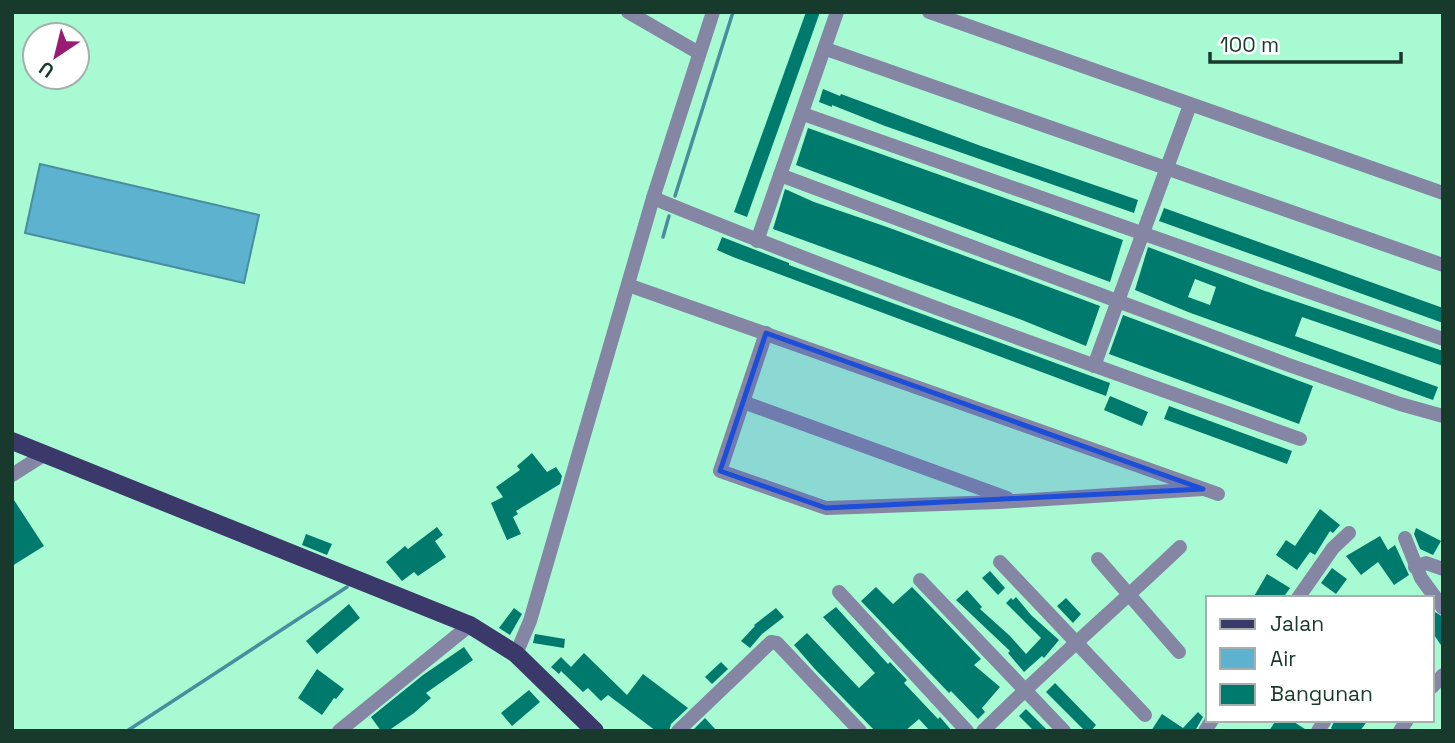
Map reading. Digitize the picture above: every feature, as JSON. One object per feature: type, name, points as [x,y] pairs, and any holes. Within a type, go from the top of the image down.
[{"type":"main road","points":[[12,441],[470,625],[516,654],[595,731]]},
{"type":"street","points":[[628,12],[699,53]]},
{"type":"street","points":[[516,654],[530,621],[653,198],[713,12]]},
{"type":"street","points":[[757,241],[826,50],[837,12]]},
{"type":"street","points":[[929,12],[1443,193]]},
{"type":"street","points":[[826,50],[1443,265]]},
{"type":"street","points":[[1094,366],[1190,105]]},
{"type":"street","points":[[803,114],[1443,339]]},
{"type":"street","points":[[780,175],[1387,400],[1443,416]]},
{"type":"street","points":[[653,198],[757,241],[1300,439]]},
{"type":"street","points":[[628,285],[1218,494]]},
{"type":"street","points":[[766,334],[720,471],[826,508],[1015,501],[1203,489]]},
{"type":"street","points":[[743,402],[1015,501]]},
{"type":"street","points":[[12,475],[45,454]]},
{"type":"street","points":[[1299,596],[1333,548],[1349,533]]},
{"type":"street","points":[[1405,538],[1415,567],[1443,608]]},
{"type":"street","points":[[983,731],[1075,641],[1130,595],[1180,547]]},
{"type":"street","points":[[1098,559],[1179,652]]},
{"type":"street","points":[[1000,562],[1144,715]]},
{"type":"street","points":[[1415,567],[1426,563],[1443,569]]},
{"type":"street","points":[[920,580],[1064,731]]},
{"type":"street","points":[[839,592],[967,731]]},
{"type":"street","points":[[339,731],[470,625]]},
{"type":"street","points":[[678,731],[771,642],[777,643],[860,731]]},
{"type":"highlighted area","points":[[766,333],[1203,489],[826,508],[720,471]]},
{"type":"water","points":[[40,164],[259,215],[244,283],[25,233]]},
{"type":"building","points":[[806,12],[820,12],[747,217],[734,212]]},
{"type":"building","points":[[823,89],[1138,200],[1134,213],[819,102]]},
{"type":"building","points":[[808,128],[1123,240],[1110,282],[796,165]]},
{"type":"building","points":[[785,189],[1100,306],[1086,346],[773,229]]},
{"type":"building","points":[[1164,208],[1443,308],[1443,323],[1159,221]]},
{"type":"building","points":[[722,237],[789,265],[1110,383],[1106,396],[733,257],[717,250]]},
{"type":"building","points":[[1148,247],[1265,291],[1443,351],[1443,366],[1302,317],[1295,336],[1438,387],[1433,400],[1188,312],[1135,290]],"holes":[[[1195,279],[1216,287],[1210,305],[1188,297]]]},
{"type":"building","points":[[1123,315],[1313,386],[1299,424],[1109,354]]},
{"type":"building","points":[[1110,396],[1148,412],[1142,426],[1104,410]]},
{"type":"building","points":[[1169,406],[1292,451],[1287,464],[1164,419]]},
{"type":"building","points":[[532,453],[547,472],[556,467],[562,476],[560,484],[516,511],[518,514],[513,517],[521,534],[507,540],[491,503],[503,497],[496,487],[520,470],[517,466]]},
{"type":"building","points":[[12,497],[44,546],[12,566]]},
{"type":"building","points":[[1320,509],[1340,525],[1333,533],[1330,531],[1315,555],[1310,552],[1297,570],[1276,555],[1286,540],[1295,546]]},
{"type":"building","points":[[437,527],[443,535],[435,541],[446,557],[418,576],[414,572],[402,581],[386,562],[405,546],[408,549]]},
{"type":"building","points":[[1416,528],[1441,541],[1433,555],[1420,549],[1414,534]]},
{"type":"building","points":[[306,534],[332,544],[327,555],[302,545]]},
{"type":"building","points":[[1380,536],[1388,550],[1395,545],[1409,575],[1394,585],[1378,562],[1361,575],[1346,556]]},
{"type":"building","points":[[1332,568],[1347,579],[1336,594],[1321,583]]},
{"type":"building","points":[[990,571],[1005,588],[998,595],[982,578]]},
{"type":"building","points":[[1267,574],[1290,588],[1284,596],[1254,596]]},
{"type":"building","points":[[876,587],[893,604],[912,587],[981,659],[974,665],[1000,687],[982,708],[985,712],[978,719],[951,691],[949,693],[861,601]]},
{"type":"building","points":[[967,590],[982,607],[980,609],[1026,654],[1041,638],[1006,603],[1011,598],[1013,600],[1016,597],[1031,615],[1059,640],[1044,658],[1042,656],[1024,672],[1008,653],[1010,651],[956,600]]},
{"type":"building","points":[[1066,598],[1081,614],[1073,623],[1057,606]]},
{"type":"building","points":[[349,604],[360,618],[317,654],[306,641]]},
{"type":"building","points":[[836,607],[888,664],[890,662],[907,680],[904,683],[952,731],[930,731],[919,719],[905,731],[875,731],[814,668],[794,645],[807,633],[859,688],[875,673],[823,617]]},
{"type":"building","points":[[514,608],[522,614],[510,635],[499,628]]},
{"type":"building","points":[[776,608],[784,617],[762,634],[750,648],[741,641],[754,625]]},
{"type":"building","points":[[1434,611],[1443,617],[1443,648],[1434,635]]},
{"type":"building","points":[[535,634],[565,639],[564,648],[533,643]]},
{"type":"building","points":[[464,647],[473,660],[426,693],[431,698],[414,713],[388,731],[381,731],[371,717],[423,675]]},
{"type":"building","points":[[584,653],[627,695],[643,674],[688,708],[671,724],[669,731],[656,731],[608,695],[601,701],[588,688],[583,692],[561,671],[559,674],[551,667],[561,657],[571,667]]},
{"type":"building","points":[[721,662],[728,669],[712,684],[705,677]]},
{"type":"building","points":[[317,669],[344,689],[322,715],[298,698]]},
{"type":"building","points":[[1055,683],[1096,725],[1091,731],[1085,731],[1046,692]]},
{"type":"building","points":[[529,690],[540,702],[512,726],[501,713]]},
{"type":"building","points":[[1026,709],[1048,731],[1034,731],[1019,716]]},
{"type":"building","points":[[1198,712],[1203,717],[1195,731],[1151,731],[1162,714],[1183,728]]},
{"type":"building","points":[[705,718],[717,731],[692,731]]},
{"type":"building","points":[[1275,722],[1294,722],[1308,731],[1269,731]]},
{"type":"building","points":[[1334,722],[1367,722],[1360,731],[1334,731],[1331,728]]},
{"type":"waterway","points":[[675,196],[733,12]]},
{"type":"waterway","points":[[663,237],[669,216]]},
{"type":"waterway","points":[[127,731],[347,587]]}]
